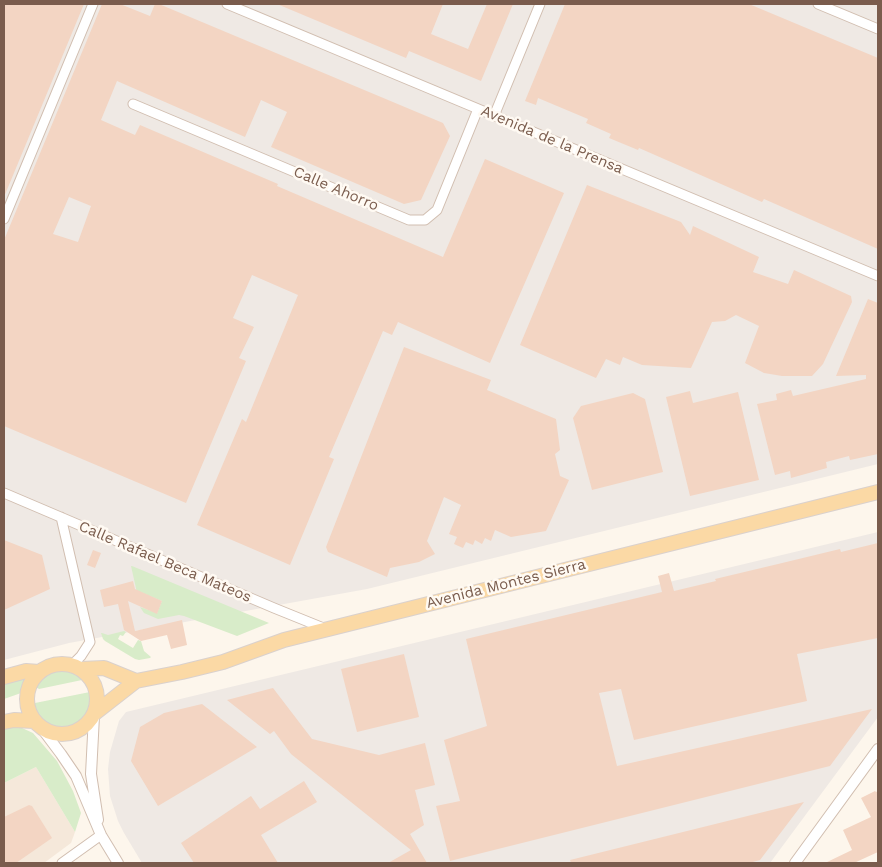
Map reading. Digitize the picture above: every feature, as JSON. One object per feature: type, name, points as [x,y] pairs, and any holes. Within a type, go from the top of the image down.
[{"type":"main road","name":"Avenida Montes Sierra","points":[[94,715],[136,681],[223,662],[284,640],[327,629],[878,492]]},
{"type":"main road","points":[[77,667],[87,673],[95,685],[98,704],[94,715],[82,729],[74,733],[56,734],[47,731],[30,714],[28,706],[28,689],[39,672],[58,664],[104,668],[136,681]]},
{"type":"main road","points":[[4,677],[26,671],[39,672]]},
{"type":"main road","points":[[4,722],[14,720],[37,723]]},
{"type":"street","points":[[4,219],[93,4]]},
{"type":"street","name":"Avenida de la Prensa","points":[[226,4],[878,276]]},
{"type":"street","points":[[494,116],[540,4]]},
{"type":"street","points":[[818,4],[878,29]]},
{"type":"street","name":"Calle Ahorro","points":[[133,104],[409,220],[425,220],[437,210],[478,109]]},
{"type":"street","name":"Calle Rafael Beca Mateos","points":[[4,493],[327,629]]},
{"type":"street","points":[[61,517],[90,642],[81,656],[77,667]]},
{"type":"street","points":[[94,715],[91,774],[101,835]]},
{"type":"street","points":[[37,723],[76,776],[101,835],[118,863]]},
{"type":"street","points":[[795,863],[877,752]]},
{"type":"street","points":[[62,863],[101,835]]},
{"type":"shaded area","points":[[4,4],[878,4],[878,464],[367,589],[69,643],[4,660]]},
{"type":"shaded area","points":[[878,532],[878,717],[770,863],[142,863],[118,821],[110,796],[108,769],[110,752],[119,721],[126,712]]},
{"type":"shaded area","points":[[36,767],[75,832],[71,843],[44,863],[4,863],[4,783]]},
{"type":"green space","points":[[131,566],[269,623],[237,636],[184,616],[179,615],[158,619],[144,613],[140,607],[157,613],[162,601],[145,594],[140,606]]},
{"type":"green space","points":[[126,632],[123,636],[120,635],[118,639],[133,648],[138,640],[141,641],[144,651],[150,658],[135,659],[105,641],[101,633],[108,635]]},
{"type":"green space","points":[[67,670],[83,678],[82,680],[39,689],[36,687],[49,674]]},
{"type":"green space","points":[[26,678],[21,693],[4,699],[4,682]]},
{"type":"green space","points":[[90,692],[91,704],[87,714],[79,722],[70,726],[59,727],[49,724],[40,716],[34,704],[35,703]]},
{"type":"green space","points":[[7,728],[22,728],[33,733],[57,761],[73,791],[81,813],[75,832],[36,767],[4,783],[4,730]]},
{"type":"building","points":[[4,4],[84,4],[4,197]]},
{"type":"building","points":[[102,4],[120,4],[150,16],[155,4],[159,4],[443,123],[450,136],[421,200],[404,204],[271,147],[287,112],[261,100],[245,137],[117,81],[101,120],[135,135],[140,125],[443,257],[485,159],[564,193],[490,363],[398,322],[392,335],[383,331],[329,457],[334,459],[290,565],[197,525],[242,419],[246,422],[298,295],[252,275],[233,318],[254,327],[239,358],[246,361],[186,503],[4,426],[4,240]],"holes":[[[69,197],[91,206],[78,242],[53,234]]]},
{"type":"building","points":[[277,4],[443,4],[431,34],[468,49],[487,4],[513,4],[481,81],[409,51],[406,58]]},
{"type":"building","points":[[565,4],[749,4],[878,58],[878,249],[764,199],[762,202],[639,148],[638,150],[609,138],[611,134],[586,123],[588,119],[538,98],[536,105],[525,101]]},
{"type":"building","points":[[587,185],[681,222],[690,235],[693,226],[759,257],[753,272],[788,284],[794,270],[851,296],[852,302],[823,364],[812,376],[782,376],[764,373],[745,363],[759,326],[736,315],[725,321],[712,322],[691,368],[642,365],[623,357],[620,365],[606,359],[596,378],[520,345]]},
{"type":"building","points":[[868,299],[878,303],[878,454],[850,460],[849,456],[826,462],[827,468],[791,478],[790,471],[775,475],[757,404],[777,400],[776,394],[791,390],[793,396],[866,379],[866,375],[836,376]]},
{"type":"building","points":[[404,347],[491,380],[487,390],[556,419],[560,450],[555,454],[560,476],[569,480],[546,531],[511,537],[495,530],[491,541],[485,538],[482,544],[475,540],[473,545],[466,542],[463,548],[454,544],[457,537],[449,534],[461,505],[444,497],[427,541],[435,554],[419,562],[390,568],[387,577],[328,552],[326,547]]},
{"type":"building","points":[[690,391],[693,403],[738,392],[759,480],[690,496],[666,397]]},
{"type":"building","points":[[633,393],[645,399],[663,472],[592,490],[573,418],[581,406]]},
{"type":"building","points":[[4,540],[42,555],[50,589],[4,610]]},
{"type":"building","points":[[878,543],[878,638],[797,654],[807,701],[634,740],[621,689],[599,693],[617,766],[872,709],[830,766],[450,861],[436,806],[460,801],[444,740],[487,726],[466,639],[662,592],[658,576],[669,573],[674,591],[716,581],[715,579],[840,549],[841,552]]},
{"type":"building","points":[[93,550],[101,553],[95,568],[87,565]]},
{"type":"building","points":[[133,581],[135,589],[162,601],[157,614],[128,601],[135,631],[182,620],[187,645],[171,649],[167,635],[141,641],[124,630],[118,604],[104,607],[100,590]]},
{"type":"building","points":[[404,654],[419,717],[357,732],[341,669]]},
{"type":"building","points":[[273,688],[312,739],[379,755],[425,743],[435,785],[415,790],[424,825],[410,834],[427,863],[388,863],[411,850],[291,754],[274,731],[270,734],[227,700]]},
{"type":"building","points":[[202,704],[257,747],[158,806],[131,761],[140,727],[164,713]]},
{"type":"building","points":[[304,781],[317,802],[261,835],[278,863],[194,863],[181,843],[251,796],[260,809]]},
{"type":"building","points":[[878,791],[878,852],[854,863],[825,863],[852,850],[843,830],[871,817],[861,798]]},
{"type":"building","points":[[804,802],[760,860],[749,863],[571,863],[570,860]]},
{"type":"building","points":[[29,805],[32,806],[52,838],[16,863],[4,863],[4,817]]}]
